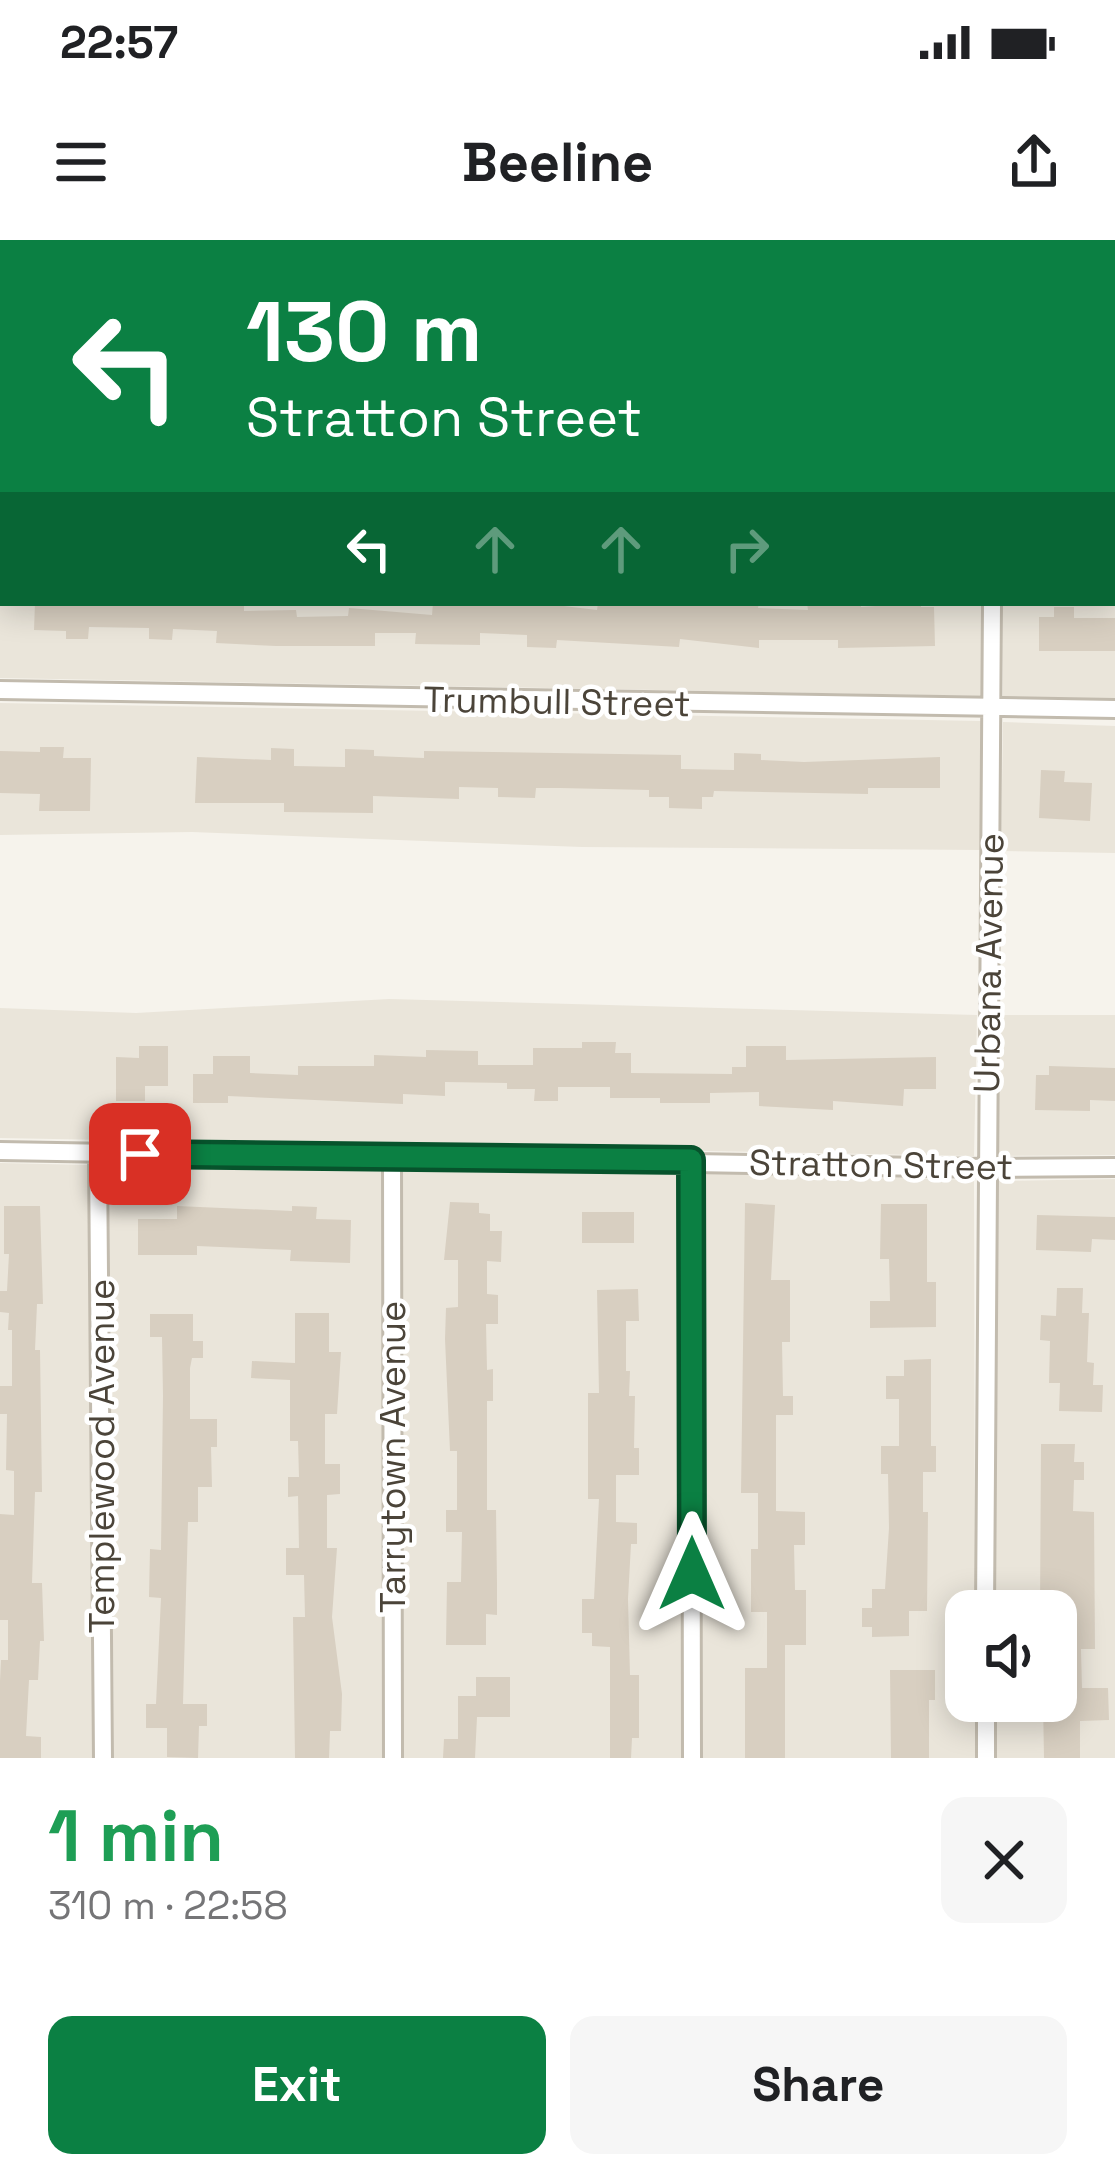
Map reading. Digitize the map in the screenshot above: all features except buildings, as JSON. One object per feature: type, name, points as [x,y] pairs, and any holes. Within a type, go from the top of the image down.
[{"type":"street","name":"Urbana Avenue","points":[[986,1590],[992,606]]},
{"type":"street","name":"Trumbull Street","points":[[0,690],[1115,709]]},
{"type":"street","name":"Stratton Street","points":[[0,1151],[1115,1167]]},
{"type":"street","name":"Templewood Avenue","points":[[98,1153],[103,1758]]},
{"type":"street","name":"Tarrytown Avenue","points":[[392,1157],[392,1758]]},
{"type":"street","points":[[691,1160],[692,1758]]},
{"type":"street","points":[[986,1722],[986,1758]]},
{"type":"shaded area","points":[[0,606],[981,606],[982,696],[0,678]]},
{"type":"shaded area","points":[[1003,606],[1115,606],[1115,702],[1003,697]]},
{"type":"shaded area","points":[[0,703],[982,721],[980,850],[582,847],[192,832],[0,835]]},
{"type":"shaded area","points":[[1003,722],[1115,726],[1115,853],[1001,851]]},
{"type":"shaded area","points":[[389,999],[977,1015],[974,1156],[0,1138],[0,1008],[136,1013]]},
{"type":"shaded area","points":[[998,1015],[1115,1015],[1115,1155],[996,1156]]},
{"type":"shaded area","points":[[0,1163],[88,1165],[93,1758],[0,1758]]},
{"type":"shaded area","points":[[109,1165],[382,1169],[382,1758],[114,1758]]},
{"type":"shaded area","points":[[403,1169],[680,1172],[682,1758],[403,1758]]},
{"type":"shaded area","points":[[702,1172],[974,1180],[975,1590],[945,1590],[945,1722],[975,1722],[975,1758],[703,1758]]},
{"type":"shaded area","points":[[1115,1179],[1115,1758],[996,1758],[996,1722],[1077,1722],[1077,1590],[996,1590],[996,1181]]},
{"type":"route","points":[[140,1154],[691,1160],[692,1574]]}]
